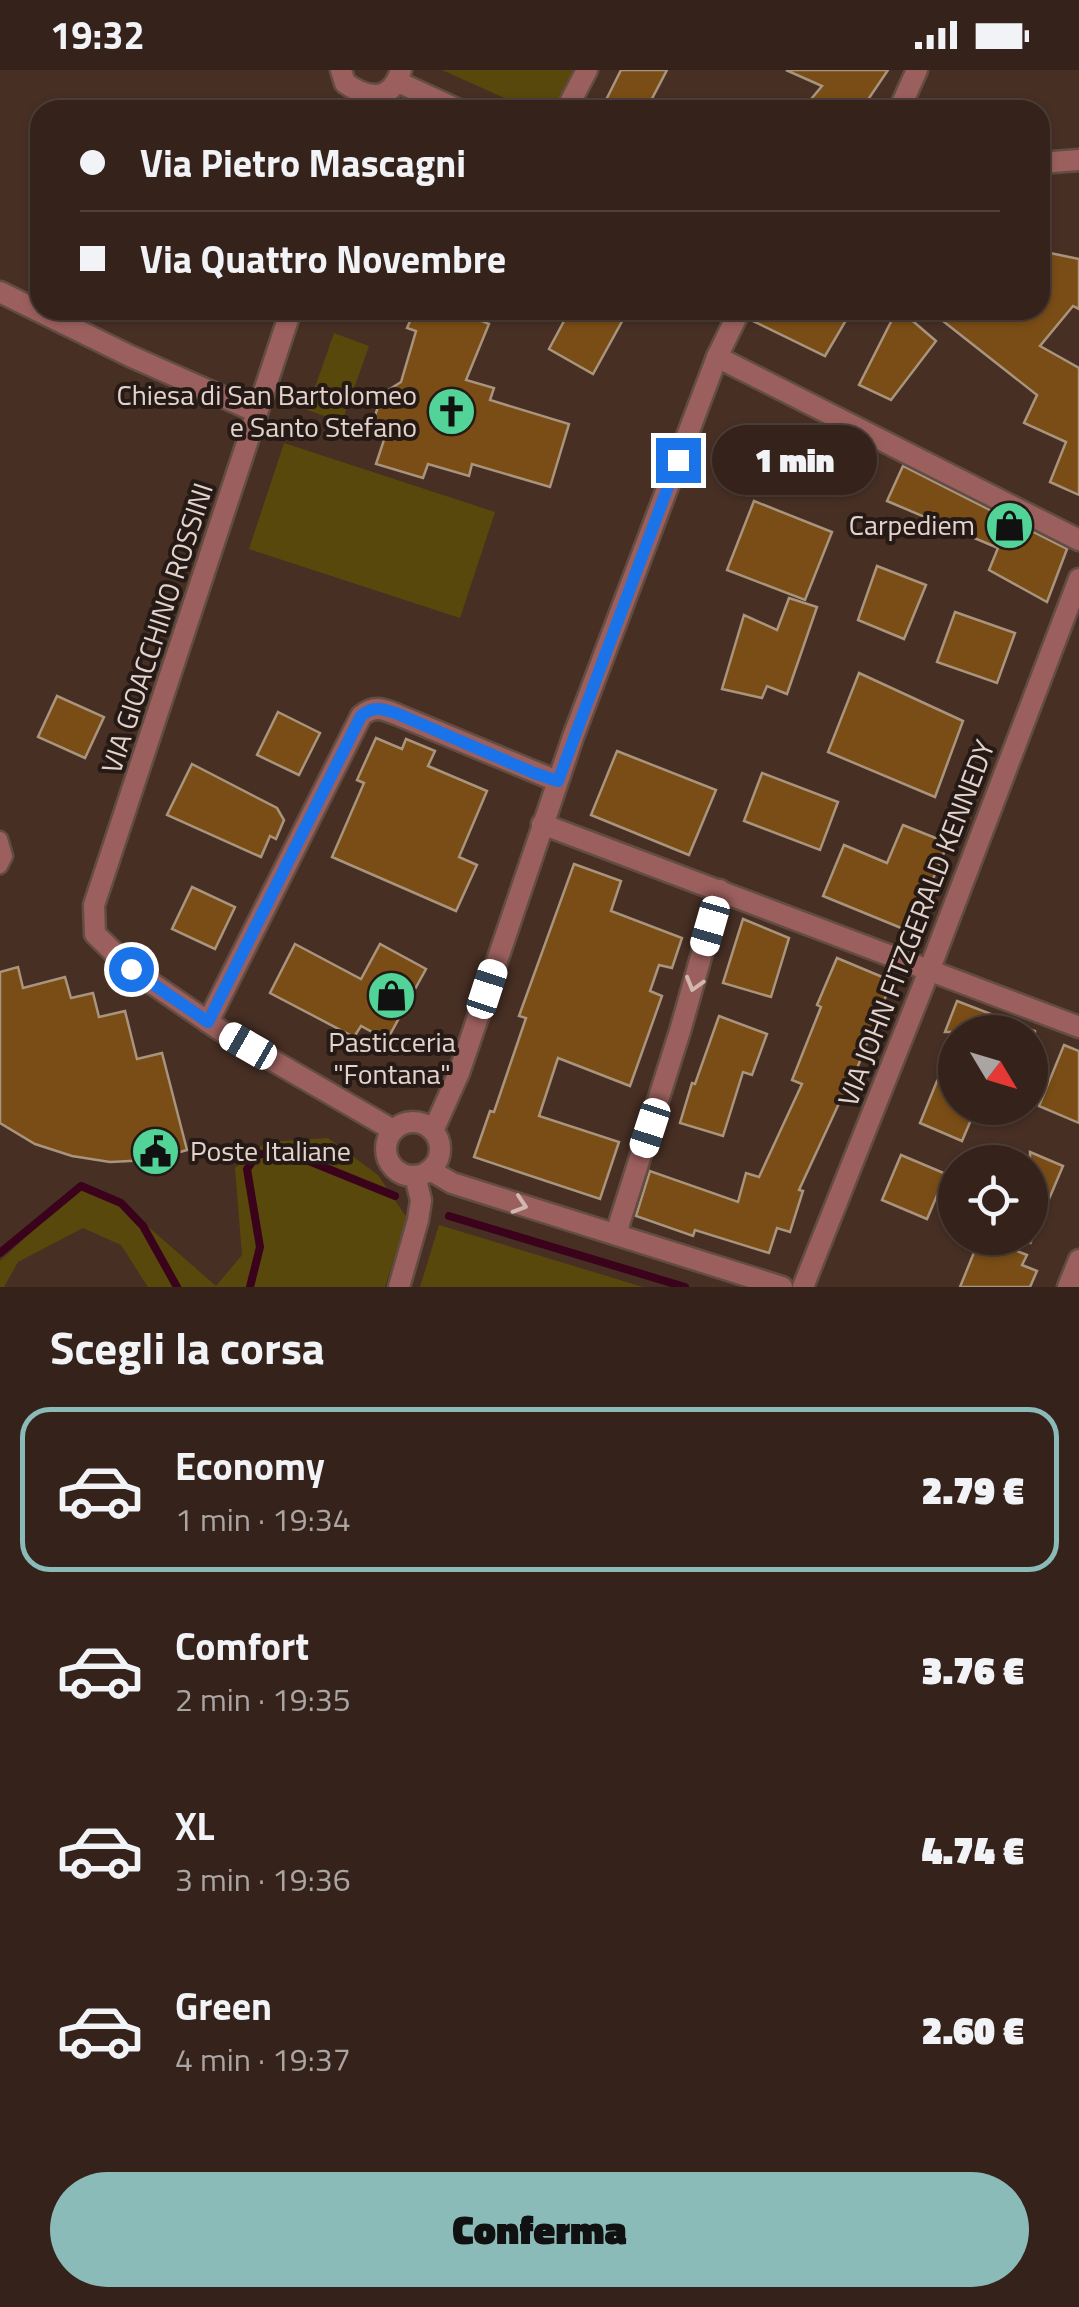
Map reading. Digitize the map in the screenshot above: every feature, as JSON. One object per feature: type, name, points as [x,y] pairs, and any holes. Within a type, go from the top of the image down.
[{"type":"street","points":[[341,70],[345,83],[359,100]]},
{"type":"street","points":[[571,100],[587,70]]},
{"type":"street","points":[[901,100],[909,75]]},
{"type":"street","points":[[368,100],[383,94],[399,76],[441,100]]},
{"type":"street","points":[[1050,162],[1079,160]]},
{"type":"street","points":[[0,292],[30,307]]},
{"type":"street","points":[[57,320],[257,412]]},
{"type":"street","name":"VIA GIOACCHINO ROSSINI","points":[[208,1022],[108,949],[95,934],[94,906],[288,320]]},
{"type":"street","points":[[433,1131],[460,1073],[542,824],[717,357],[735,320]]},
{"type":"street","points":[[717,357],[1079,540]]},
{"type":"street","name":"VIA JOHN FITZGERALD KENNEDY","points":[[803,1287],[1079,579]]},
{"type":"street","points":[[393,1130],[208,1022],[361,716],[370,709],[398,714],[558,781]]},
{"type":"street","points":[[542,824],[1079,1026]]},
{"type":"street","points":[[618,1236],[720,890]]},
{"type":"street","points":[[399,1287],[418,1220],[422,1173],[436,1161],[440,1151],[433,1131],[414,1122],[393,1130],[386,1150],[388,1160],[404,1174],[422,1173],[782,1287]]},
{"type":"street","points":[[1068,1287],[1079,1260]]},
{"type":"lane","points":[[0,838],[5,856],[0,866]]},
{"type":"shaded area","points":[[442,70],[576,70],[560,100],[509,100]]},
{"type":"shaded area","points":[[334,333],[369,346],[342,422],[307,410]]},
{"type":"shaded area","points":[[284,443],[495,512],[460,618],[249,549]]},
{"type":"shaded area","points":[[328,1138],[378,1175],[407,1218],[385,1287],[148,1287],[121,1245],[83,1228],[18,1262],[4,1287],[0,1287],[0,1261],[81,1186],[121,1203],[216,1286],[242,1255],[235,1168],[266,1142]]},
{"type":"shaded area","points":[[439,1225],[643,1287],[420,1287]]},
{"type":"building","points":[[621,70],[667,70],[651,100],[606,100]]},
{"type":"building","points":[[786,70],[888,70],[868,100],[810,100],[822,86]]},
{"type":"building","points":[[1050,253],[1079,259],[1079,309],[1073,306],[1040,346],[1079,368],[1079,495],[1050,482],[1066,442],[1024,423],[1037,395],[942,320],[1050,320]]},
{"type":"building","name":"Chiesa di San Bartolomeo e Santo Stefano","points":[[411,320],[480,320],[489,324],[466,380],[494,388],[490,400],[569,424],[550,487],[472,464],[469,476],[428,464],[423,478],[376,464],[384,440],[373,422],[382,394],[401,382],[416,331],[407,328]]},
{"type":"building","points":[[565,320],[623,320],[593,374],[549,349]]},
{"type":"building","points":[[751,320],[842,320],[845,322],[825,356]]},
{"type":"building","points":[[892,320],[912,320],[936,341],[891,400],[859,385]]},
{"type":"building","points":[[903,466],[1067,549],[1047,602],[989,570],[998,548],[887,501]]},
{"type":"building","points":[[754,501],[832,532],[805,600],[727,570]]},
{"type":"building","points":[[877,566],[926,585],[904,639],[858,620]]},
{"type":"building","points":[[789,598],[817,607],[787,694],[767,686],[762,698],[722,689],[744,615],[777,630]]},
{"type":"building","points":[[955,612],[1015,633],[997,683],[937,662]]},
{"type":"building","points":[[859,673],[963,721],[935,797],[828,752]]},
{"type":"building","points":[[57,696],[104,717],[85,758],[38,737]]},
{"type":"building","points":[[278,712],[320,733],[299,775],[257,755]]},
{"type":"building","points":[[376,738],[402,749],[406,739],[435,751],[428,766],[487,791],[459,857],[477,865],[456,911],[332,857],[364,783],[357,780]]},
{"type":"building","points":[[617,751],[716,790],[689,855],[591,815]]},
{"type":"building","points":[[192,764],[277,808],[284,820],[276,839],[270,836],[261,857],[167,815]]},
{"type":"building","points":[[762,773],[838,802],[820,850],[744,821]]},
{"type":"building","points":[[903,825],[948,843],[911,932],[823,896],[844,845],[887,863]]},
{"type":"building","points":[[574,864],[621,881],[611,911],[682,938],[672,968],[659,965],[650,991],[662,996],[630,1086],[558,1058],[539,1116],[619,1142],[600,1199],[474,1157],[490,1111],[494,1112],[526,1018],[519,1016]]},
{"type":"building","points":[[192,887],[235,907],[215,949],[172,929]]},
{"type":"building","points":[[743,919],[789,938],[771,997],[723,983]]},
{"type":"building","points":[[295,944],[361,979],[380,944],[426,969],[387,1040],[361,1026],[354,1037],[270,993]]},
{"type":"building","points":[[837,958],[892,981],[844,1101],[841,1099],[799,1190],[803,1191],[790,1232],[777,1228],[769,1253],[695,1230],[693,1236],[636,1216],[650,1171],[738,1202],[746,1173],[759,1177],[802,1084],[792,1080]]},
{"type":"building","points":[[18,967],[23,988],[65,977],[71,998],[93,993],[99,1017],[125,1011],[137,1059],[162,1053],[187,1150],[150,1160],[110,1162],[72,1156],[35,1144],[0,1123],[0,972]]},
{"type":"building","points":[[957,1001],[993,1015],[952,1015]]},
{"type":"building","points":[[719,1016],[767,1034],[752,1075],[743,1072],[723,1136],[680,1123]]},
{"type":"building","points":[[1064,1045],[1079,1051],[1079,1123],[1048,1110],[1048,1084]]},
{"type":"building","points":[[937,1081],[938,1125],[969,1125],[962,1141],[920,1123]]},
{"type":"building","points":[[901,1155],[938,1171],[938,1193],[927,1219],[882,1200]]},
{"type":"building","points":[[1048,1160],[1063,1166],[1048,1201]]},
{"type":"building","points":[[973,1255],[1027,1255],[1022,1265],[1037,1271],[1030,1287],[960,1287]]},
{"type":"waterway","points":[[250,1287],[260,1247],[247,1169],[258,1154],[294,1155],[395,1196]]},
{"type":"waterway","points":[[0,1253],[81,1186],[121,1203],[143,1226],[177,1287]]},
{"type":"waterway","points":[[449,1216],[685,1287]]},
{"type":"place","name":"Chiesa di San Bartolomeo e Santo Stefano","points":[[452,411]]},
{"type":"place","name":"Carpediem","points":[[1010,525]]},
{"type":"place","name":"Pasticceria \"Fontana\"","points":[[392,995]]},
{"type":"place","name":"Poste Italiane","points":[[155,1151]]},
{"type":"route","points":[[131,969],[208,1022],[361,716],[370,709],[398,714],[558,781],[678,460]]}]
